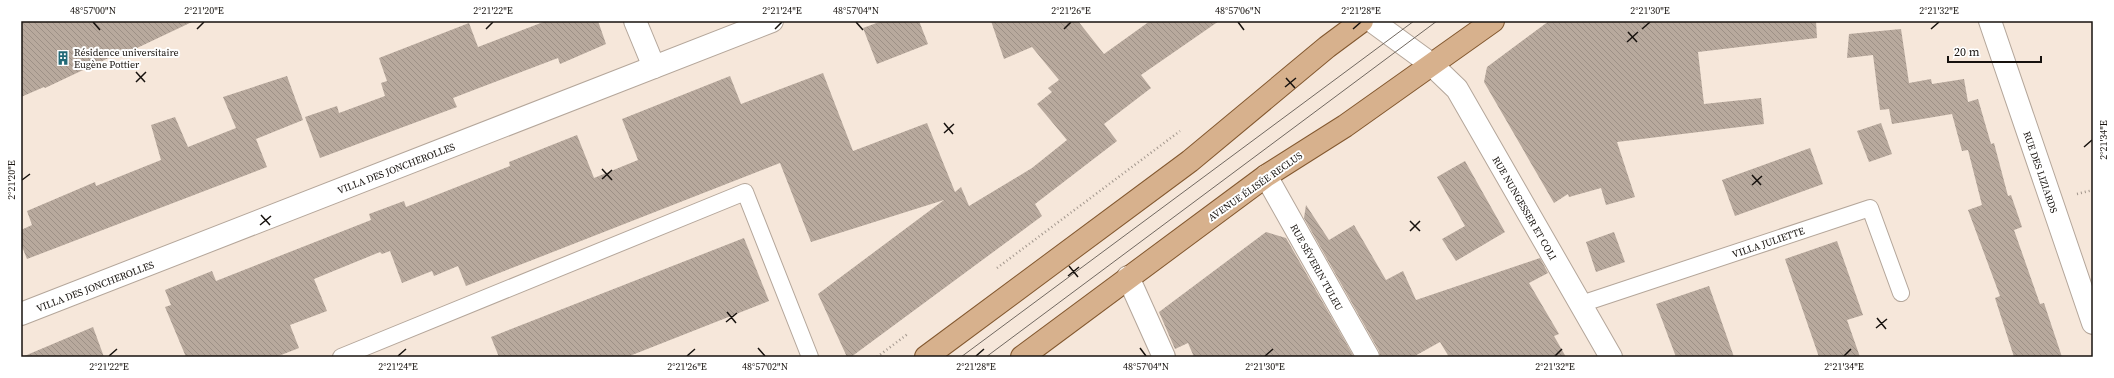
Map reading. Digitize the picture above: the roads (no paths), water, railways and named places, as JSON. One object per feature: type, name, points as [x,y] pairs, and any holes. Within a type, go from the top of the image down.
[{"type":"main road","points":[[926,357],[1190,161],[1327,47],[1362,21]]},
{"type":"main road","name":"AVENUE ÉLISÉE RECLUS","points":[[1024,357],[1128,277],[1266,176],[1345,126],[1493,21]]},
{"type":"street","points":[[635,21],[654,67]]},
{"type":"street","name":"VILLA DES JONCHEROLLES","points":[[21,314],[772,21]]},
{"type":"street","name":"RUE NUNGESSER ET COLI","points":[[1372,21],[1432,64],[1457,89],[1611,357]]},
{"type":"street","name":"RUE DES LIZIARDS","points":[[1990,21],[2093,323]]},
{"type":"street","name":"RUE SÉVERIN TULEU","points":[[1266,176],[1368,357]]},
{"type":"street","points":[[1128,277],[1164,357]]},
{"type":"lane","points":[[341,357],[745,192],[810,357]]},
{"type":"lane","name":"VILLA JULIETTE","points":[[1581,304],[1870,208],[1901,293]]},
{"type":"tram line","points":[[961,357],[1414,21]]},
{"type":"tram line","points":[[986,357],[1437,21]]},
{"type":"place","name":"Résidence universitaire Eugène Pottier","points":[[63,58]]}]
